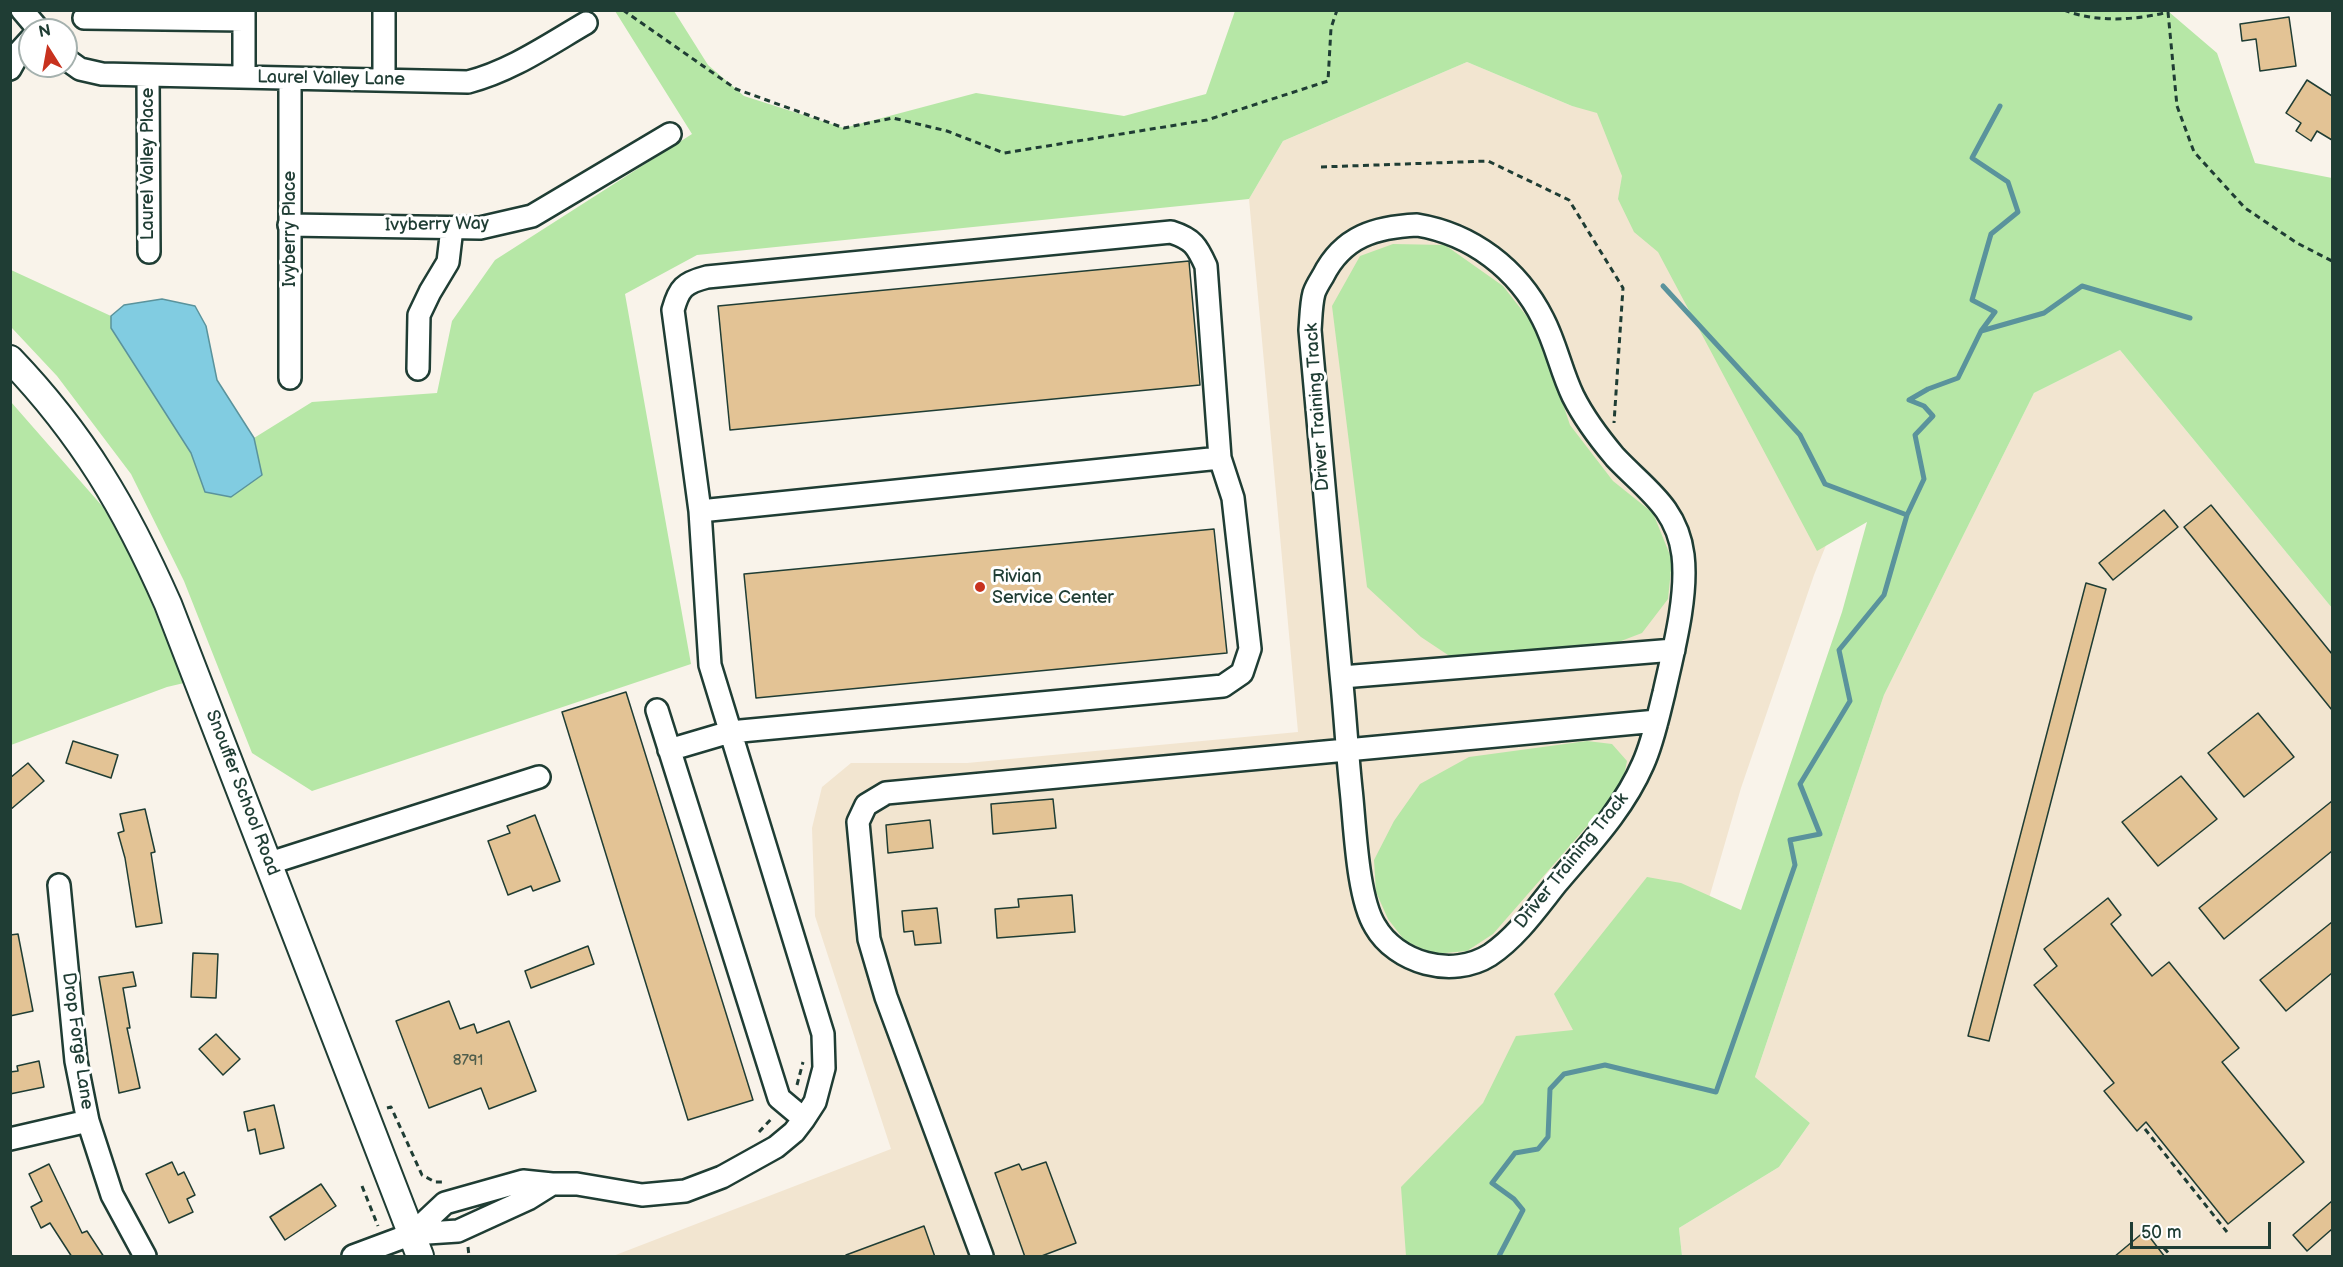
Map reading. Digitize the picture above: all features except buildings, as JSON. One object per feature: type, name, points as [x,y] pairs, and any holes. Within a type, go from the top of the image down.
[{"type":"main road","name":"Snouffer School Road","points":[[10,359],[38,388],[91,457],[133,528],[168,604],[416,1245]]},
{"type":"street","points":[[384,10],[384,80]]},
{"type":"street","points":[[84,18],[244,15],[244,77]]},
{"type":"street","name":"Laurel Valley Lane","points":[[78,67],[102,74],[148,76],[468,82],[490,76],[586,23]]},
{"type":"street","points":[[10,69],[18,55]]},
{"type":"street","name":"Laurel Valley Place","points":[[148,76],[149,252]]},
{"type":"street","name":"Ivyberry Place","points":[[290,79],[290,378]]},
{"type":"street","name":"Ivyberry Way","points":[[289,225],[480,228],[532,216],[670,134]]},
{"type":"street","name":"Driver Training Track","points":[[1417,225],[1440,229],[1470,242],[1497,260],[1525,289],[1544,320],[1573,396],[1591,428],[1613,454],[1664,504],[1676,528],[1683,551],[1684,576],[1674,650],[1645,761],[1624,802],[1521,927],[1489,955],[1466,964],[1438,966],[1412,959],[1391,946],[1373,924],[1363,894],[1347,750],[1310,330],[1314,292],[1327,267],[1346,245],[1366,233],[1393,226],[1417,225]]},
{"type":"street","points":[[418,369],[419,315],[448,262],[452,228]]},
{"type":"street","points":[[416,1245],[445,1203],[523,1181],[552,1185],[578,1184],[642,1195],[686,1191],[722,1178],[776,1147],[794,1132],[815,1102],[824,1068],[823,1034],[730,732],[710,665],[700,511],[673,310],[678,293],[690,282],[707,277],[1171,232],[1187,237],[1198,248],[1206,266],[1220,458],[1233,498],[1250,649],[1242,673],[1222,686],[730,732],[669,750]]},
{"type":"street","points":[[700,511],[1220,458]]},
{"type":"street","points":[[1342,677],[1674,650]]},
{"type":"street","points":[[657,710],[779,1098],[804,1119]]},
{"type":"street","points":[[982,1257],[886,997],[869,939],[858,822],[866,806],[886,793],[1657,721]]},
{"type":"street","points":[[270,863],[539,777]]},
{"type":"street","name":"Drop Forge Lane","points":[[59,885],[76,1061],[88,1121],[112,1196],[145,1257]]},
{"type":"street","points":[[10,1139],[88,1121]]},
{"type":"street","points":[[353,1257],[416,1245],[458,1231],[528,1199],[552,1185]]},
{"type":"path","points":[[623,10],[736,89],[844,128],[892,118],[947,131],[1004,153],[1207,120],[1328,81],[1331,28],[1337,10]]},
{"type":"path","points":[[2064,10],[2074,15],[2109,18],[2148,17],[2168,11],[2177,106],[2194,153],[2245,208],[2297,243],[2332,261]]},
{"type":"path","points":[[1321,167],[1488,161],[1569,200],[1623,288],[1613,454]]},
{"type":"path","points":[[753,1136],[774,1116],[778,1119],[794,1093],[803,1059]]},
{"type":"path","points":[[381,1111],[391,1107],[422,1175],[435,1182],[449,1181]]},
{"type":"path","points":[[2145,1129],[2227,1232]]},
{"type":"path","points":[[362,1185],[378,1227]]},
{"type":"path","points":[[468,1247],[469,1257]]},
{"type":"path","points":[[2164,1248],[2171,1257]]},
{"type":"shaded area","points":[[1467,62],[1572,106],[1974,179],[1814,575],[1741,788],[1605,1256],[613,1256],[891,1149],[815,916],[812,828],[822,787],[851,763],[967,763],[1298,732],[1249,199],[1283,141]]},
{"type":"shaded area","points":[[2120,350],[2332,608],[2332,1256],[1682,1256],[1679,1228],[1779,1167],[1810,1123],[1755,1077],[1884,695],[2034,393]]},
{"type":"green space","points":[[615,11],[674,11],[708,65],[744,96],[844,128],[976,93],[1124,116],[1206,94],[1235,11],[2170,11],[2217,53],[2255,163],[2332,178],[2332,608],[2120,350],[2034,393],[1884,695],[1755,1077],[1810,1123],[1779,1167],[1679,1228],[1682,1256],[1406,1256],[1401,1187],[1483,1103],[1516,1036],[1573,1030],[1554,994],[1647,877],[1681,883],[1741,910],[1842,612],[1867,522],[1817,551],[1658,252],[1634,232],[1618,199],[1622,176],[1597,113],[1572,106],[1467,62],[1283,141],[1249,199],[697,255],[625,294],[691,664],[312,791],[252,753],[184,581],[131,474],[57,376],[11,327],[11,270],[111,316],[112,328],[191,453],[205,492],[262,475],[254,438],[312,402],[437,393],[452,321],[495,260],[692,134]]},
{"type":"green space","points":[[1393,244],[1445,245],[1503,286],[1539,332],[1570,425],[1613,481],[1653,513],[1672,560],[1668,599],[1642,633],[1608,646],[1451,657],[1421,637],[1367,587],[1332,306],[1360,256]]},
{"type":"green space","points":[[11,402],[103,507],[137,568],[184,683],[167,687],[11,745]]},
{"type":"green space","points":[[1587,741],[1612,744],[1627,761],[1622,786],[1493,934],[1467,951],[1434,954],[1405,941],[1388,919],[1376,892],[1374,860],[1394,821],[1420,784],[1469,757]]},
{"type":"water","points":[[162,299],[195,306],[206,326],[217,380],[254,438],[262,475],[231,497],[205,492],[191,453],[111,328],[111,316],[124,305]]},
{"type":"waterway","points":[[1981,331],[1995,312],[1972,300],[1991,234],[2018,212],[2008,182],[1972,158],[2000,106]]},
{"type":"waterway","points":[[1663,286],[1800,435],[1825,484],[1907,515]]},
{"type":"waterway","points":[[1499,1256],[1523,1210],[1514,1199],[1492,1183],[1515,1153],[1538,1149],[1548,1137],[1550,1089],[1564,1074],[1605,1065],[1716,1092],[1795,865],[1790,840],[1820,834],[1800,784],[1850,701],[1839,650],[1884,595],[1907,515],[1924,479],[1915,435],[1933,416],[1924,406],[1909,400],[1928,389],[1958,378],[1981,331],[2044,313],[2082,286],[2190,318]]},
{"type":"place","name":"Rivian Service Center","points":[[980,587]]}]
